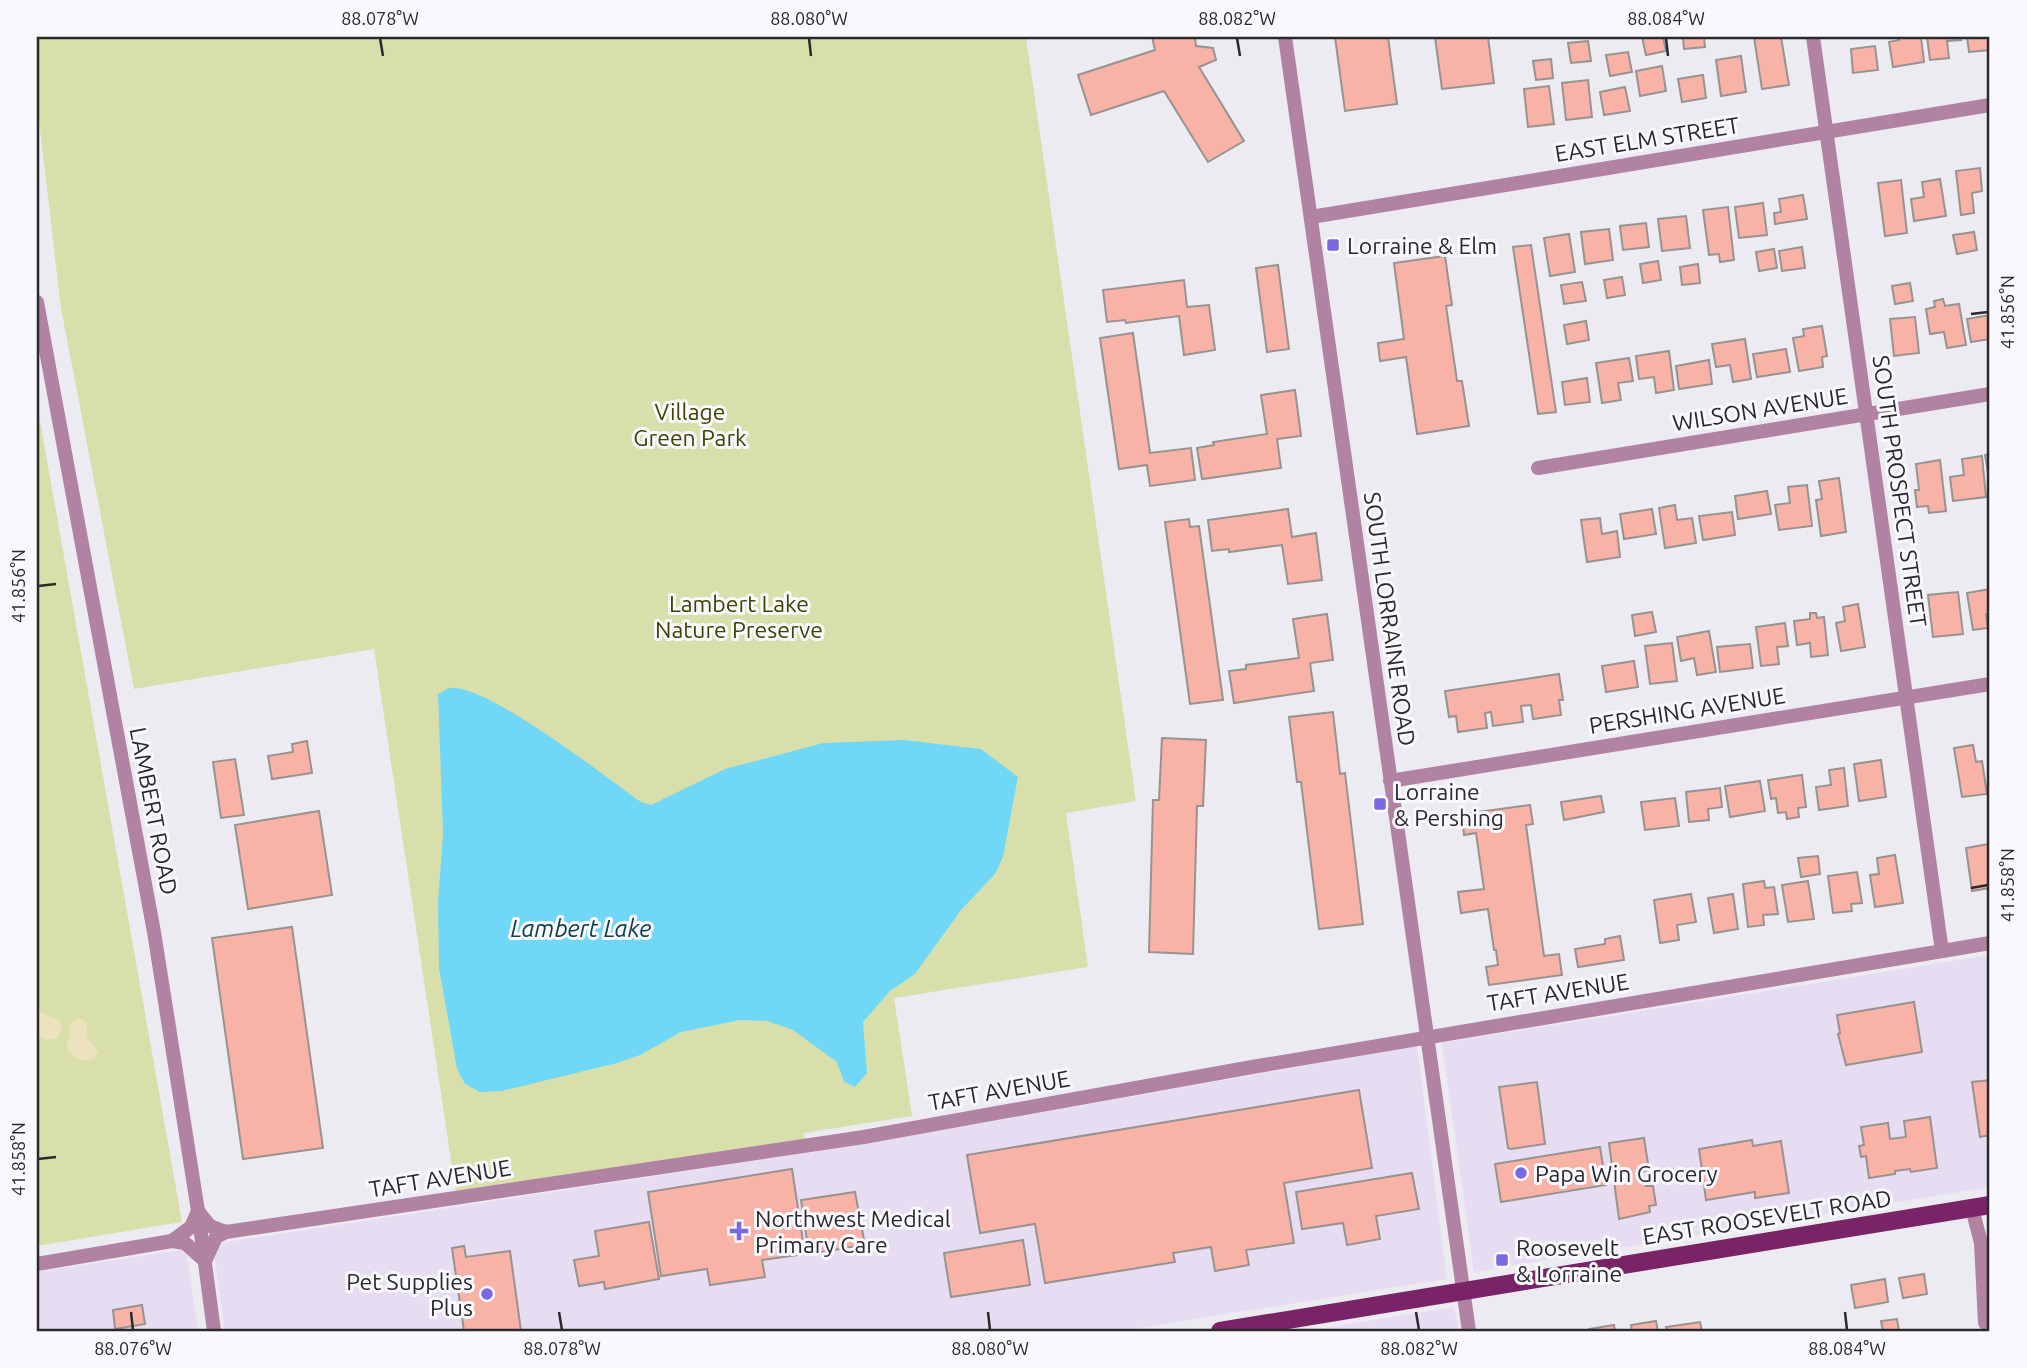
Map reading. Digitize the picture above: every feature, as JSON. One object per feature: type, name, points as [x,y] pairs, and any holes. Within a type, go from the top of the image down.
[{"type":"main road","name":"EAST ROOSEVELT ROAD","points":[[1220,1331],[1990,1205]]},
{"type":"street","name":"SOUTH LORRAINE ROAD","points":[[1285,37],[1469,1331]]},
{"type":"street","name":"SOUTH PROSPECT STREET","points":[[1813,37],[1942,951]]},
{"type":"street","name":"EAST ELM STREET","points":[[1311,217],[1990,106]]},
{"type":"street","name":"LAMBERT ROAD","points":[[37,302],[154,932],[214,1331]]},
{"type":"street","name":"WILSON AVENUE","points":[[1538,468],[1990,394]]},
{"type":"street","name":"PERSHING AVENUE","points":[[1390,781],[1990,684]]},
{"type":"street","name":"TAFT AVENUE","points":[[226,1233],[864,1137],[1426,1038],[1990,943]]},
{"type":"street","points":[[1972,1208],[1980,1243],[1986,1322]]},
{"type":"street","points":[[173,1241],[191,1227],[198,1212],[210,1226],[226,1233]]},
{"type":"street","points":[[37,1264],[173,1241],[185,1243],[205,1261],[216,1237],[226,1233]]},
{"type":"shaded area","points":[[1990,955],[1990,1187],[1474,1272],[1442,1043]]},
{"type":"shaded area","points":[[1417,1046],[1447,1279],[1120,1331],[225,1331],[213,1244],[866,1144]]},
{"type":"shaded area","points":[[186,1249],[198,1331],[37,1331],[37,1272]]},
{"type":"shaded area","points":[[1454,1307],[1459,1331],[1306,1331]]},
{"type":"green space","name":"Village Green Park","points":[[37,37],[1026,37],[1136,801],[1066,813],[1088,967],[894,998],[912,1116],[804,1133],[805,1143],[457,1200],[374,649],[134,689],[61,308],[37,104]]},
{"type":"green space","points":[[37,404],[182,1222],[37,1246]]},
{"type":"sand","points":[[37,1012],[59,1019],[62,1030],[56,1039],[44,1040],[37,1034]]},
{"type":"sand","points":[[76,1019],[83,1019],[87,1023],[86,1037],[98,1051],[94,1059],[79,1059],[67,1049],[71,1035],[69,1024]]},
{"type":"water","name":"Lambert Lake","points":[[449,688],[467,690],[517,715],[641,802],[651,805],[725,769],[823,743],[904,740],[981,749],[1018,777],[1003,857],[995,874],[961,910],[915,974],[890,991],[863,1022],[867,1073],[855,1087],[844,1082],[837,1062],[793,1030],[767,1021],[740,1020],[681,1032],[640,1055],[617,1063],[502,1091],[480,1092],[465,1084],[457,1069],[439,968],[438,902],[443,834],[438,694]]},
{"type":"building","points":[[1152,37],[1195,37],[1196,46],[1213,48],[1216,60],[1199,67],[1244,141],[1208,162],[1164,91],[1091,115],[1078,75],[1155,50]]},
{"type":"building","points":[[1335,37],[1388,37],[1397,104],[1345,111]]},
{"type":"building","points":[[1435,37],[1488,37],[1494,83],[1442,89]]},
{"type":"building","points":[[1642,37],[1663,37],[1666,51],[1646,55]]},
{"type":"building","points":[[1683,37],[1704,37],[1705,47],[1684,49]]},
{"type":"building","points":[[1754,37],[1781,37],[1789,85],[1762,89]]},
{"type":"building","points":[[1899,37],[1921,37],[1924,62],[1893,67],[1889,42],[1899,40]]},
{"type":"building","points":[[1927,37],[1960,37],[1961,40],[1947,41],[1949,58],[1930,60]]},
{"type":"building","points":[[1967,37],[1990,37],[1990,50],[1969,52]]},
{"type":"building","points":[[1588,41],[1591,61],[1571,63],[1568,43]]},
{"type":"building","points":[[1875,46],[1878,70],[1853,73],[1851,49]]},
{"type":"building","points":[[1628,52],[1632,72],[1610,76],[1606,55]]},
{"type":"building","points":[[1741,56],[1746,92],[1721,96],[1716,60]]},
{"type":"building","points":[[1551,59],[1553,78],[1536,80],[1533,61]]},
{"type":"building","points":[[1662,66],[1666,91],[1640,96],[1636,71]]},
{"type":"building","points":[[1703,75],[1706,98],[1682,102],[1678,79]]},
{"type":"building","points":[[1588,80],[1592,117],[1566,120],[1562,83]]},
{"type":"building","points":[[1549,86],[1554,124],[1528,127],[1524,89]]},
{"type":"building","points":[[1625,87],[1630,111],[1604,115],[1600,92]]},
{"type":"building","points":[[1980,168],[1982,191],[1972,193],[1974,213],[1961,215],[1956,171]]},
{"type":"building","points":[[1940,179],[1946,216],[1914,221],[1911,199],[1924,197],[1922,182]]},
{"type":"building","points":[[1901,180],[1907,233],[1885,236],[1878,183]]},
{"type":"building","points":[[1803,195],[1807,219],[1775,224],[1774,213],[1781,212],[1779,199]]},
{"type":"building","points":[[1763,203],[1767,235],[1739,238],[1735,207]]},
{"type":"building","points":[[1728,207],[1734,260],[1720,262],[1719,254],[1709,255],[1703,210]]},
{"type":"building","points":[[1686,216],[1690,248],[1662,251],[1658,219]]},
{"type":"building","points":[[1646,223],[1649,247],[1623,250],[1620,226]]},
{"type":"building","points":[[1609,229],[1613,260],[1585,264],[1581,232]]},
{"type":"building","points":[[1974,232],[1977,250],[1957,254],[1953,235]]},
{"type":"building","points":[[1569,234],[1575,272],[1550,276],[1544,238]]},
{"type":"building","points":[[1531,245],[1556,412],[1538,414],[1513,247]]},
{"type":"building","points":[[1802,247],[1805,268],[1782,271],[1779,251]]},
{"type":"building","points":[[1774,249],[1777,268],[1759,271],[1756,252]]},
{"type":"building","points":[[1445,256],[1452,305],[1446,306],[1457,381],[1462,381],[1469,426],[1417,434],[1406,357],[1380,361],[1378,343],[1404,339],[1394,263]]},
{"type":"building","points":[[1658,261],[1661,280],[1643,283],[1640,264]]},
{"type":"building","points":[[1698,264],[1700,283],[1682,285],[1680,267]]},
{"type":"building","points":[[1278,265],[1289,349],[1267,352],[1256,268]]},
{"type":"building","points":[[1622,277],[1625,295],[1607,298],[1604,280]]},
{"type":"building","points":[[1184,280],[1187,307],[1209,305],[1215,350],[1184,355],[1179,316],[1126,323],[1125,320],[1107,322],[1103,290]]},
{"type":"building","points":[[1582,282],[1586,301],[1564,304],[1561,285]]},
{"type":"building","points":[[1910,283],[1913,301],[1895,304],[1892,286]]},
{"type":"building","points":[[1943,299],[1945,306],[1959,304],[1966,345],[1947,348],[1944,332],[1930,334],[1926,309],[1935,307],[1934,301]]},
{"type":"building","points":[[1990,315],[1990,339],[1971,342],[1967,319]]},
{"type":"building","points":[[1915,317],[1919,353],[1894,356],[1890,319]]},
{"type":"building","points":[[1586,321],[1589,340],[1567,344],[1564,325]]},
{"type":"building","points":[[1822,326],[1827,356],[1822,357],[1823,367],[1799,371],[1793,338],[1804,336],[1803,329]]},
{"type":"building","points":[[1133,333],[1150,453],[1191,448],[1195,480],[1150,486],[1147,465],[1119,469],[1100,338]]},
{"type":"building","points":[[1745,339],[1751,379],[1733,382],[1730,365],[1716,367],[1712,344]]},
{"type":"building","points":[[1786,349],[1790,372],[1757,377],[1753,354]]},
{"type":"building","points":[[1669,351],[1674,390],[1656,393],[1654,377],[1639,379],[1636,356]]},
{"type":"building","points":[[1629,358],[1633,381],[1618,383],[1621,400],[1602,403],[1596,363]]},
{"type":"building","points":[[1709,360],[1712,384],[1679,389],[1676,366]]},
{"type":"building","points":[[1587,378],[1590,402],[1565,405],[1562,382]]},
{"type":"building","points":[[1295,390],[1301,436],[1277,439],[1281,468],[1202,479],[1197,448],[1214,445],[1213,442],[1267,434],[1261,395]]},
{"type":"building","points":[[1990,454],[1990,478],[1989,478],[1985,455]]},
{"type":"building","points":[[1982,456],[1986,497],[1953,501],[1950,477],[1964,475],[1962,459]]},
{"type":"building","points":[[1940,460],[1946,511],[1929,513],[1928,506],[1917,507],[1915,490],[1919,490],[1916,464]]},
{"type":"building","points":[[1839,478],[1846,532],[1821,536],[1816,500],[1822,499],[1819,481]]},
{"type":"building","points":[[1807,485],[1812,526],[1779,530],[1775,505],[1790,503],[1788,487]]},
{"type":"building","points":[[1767,491],[1771,514],[1738,519],[1735,496]]},
{"type":"building","points":[[1675,505],[1677,520],[1692,518],[1696,543],[1665,548],[1659,508]]},
{"type":"building","points":[[1288,509],[1292,537],[1316,533],[1322,580],[1288,584],[1282,545],[1229,552],[1229,549],[1212,551],[1208,520]]},
{"type":"building","points":[[1652,509],[1656,534],[1624,539],[1620,514]]},
{"type":"building","points":[[1732,512],[1735,535],[1703,540],[1699,516]]},
{"type":"building","points":[[1600,518],[1602,534],[1617,531],[1620,557],[1587,562],[1581,520]]},
{"type":"building","points":[[1189,519],[1190,527],[1199,526],[1223,700],[1190,704],[1165,522]]},
{"type":"building","points":[[1990,589],[1990,613],[1986,614],[1988,628],[1973,630],[1967,593]]},
{"type":"building","points":[[1958,592],[1963,634],[1933,637],[1928,595]]},
{"type":"building","points":[[1858,604],[1865,647],[1841,651],[1836,623],[1845,621],[1843,607]]},
{"type":"building","points":[[1652,612],[1656,632],[1635,636],[1632,615]]},
{"type":"building","points":[[1810,613],[1816,613],[1817,618],[1824,617],[1828,655],[1811,657],[1810,643],[1797,645],[1794,621],[1810,619]]},
{"type":"building","points":[[1327,614],[1333,660],[1310,663],[1314,691],[1234,703],[1229,671],[1246,669],[1246,665],[1299,658],[1293,619]]},
{"type":"building","points":[[1785,623],[1788,646],[1777,647],[1779,664],[1761,666],[1756,627]]},
{"type":"building","points":[[1709,631],[1716,672],[1697,675],[1694,658],[1681,661],[1677,637]]},
{"type":"building","points":[[1672,643],[1677,681],[1650,684],[1645,646]]},
{"type":"building","points":[[1750,644],[1753,668],[1720,672],[1717,647]]},
{"type":"building","points":[[1634,661],[1638,687],[1606,692],[1602,666]]},
{"type":"building","points":[[1559,674],[1563,700],[1559,700],[1561,715],[1533,719],[1531,705],[1521,706],[1523,722],[1493,726],[1491,712],[1485,713],[1487,728],[1458,732],[1456,716],[1449,717],[1445,691]]},
{"type":"building","points":[[1333,712],[1340,774],[1345,773],[1363,924],[1319,929],[1301,782],[1297,782],[1289,717]]},
{"type":"building","points":[[1162,738],[1206,740],[1203,806],[1197,806],[1193,954],[1149,952],[1153,800],[1159,800]]},
{"type":"building","points":[[307,741],[312,773],[272,779],[268,756],[293,752],[292,744]]},
{"type":"building","points":[[1973,745],[1976,762],[1982,761],[1987,794],[1962,797],[1954,748]]},
{"type":"building","points":[[235,759],[244,815],[221,818],[213,762]]},
{"type":"building","points":[[1881,760],[1886,797],[1859,801],[1854,764]]},
{"type":"building","points":[[1844,768],[1848,806],[1819,810],[1816,787],[1831,785],[1829,770]]},
{"type":"building","points":[[1802,775],[1806,807],[1798,808],[1799,817],[1787,819],[1786,812],[1778,813],[1776,798],[1771,799],[1768,780]]},
{"type":"building","points":[[1760,781],[1765,811],[1730,817],[1725,786]]},
{"type":"building","points":[[1720,788],[1722,807],[1708,809],[1709,820],[1689,822],[1686,792]]},
{"type":"building","points":[[1601,796],[1604,812],[1564,820],[1561,802]]},
{"type":"building","points":[[1675,798],[1679,826],[1645,830],[1641,802]]},
{"type":"building","points":[[1530,805],[1533,824],[1526,825],[1544,956],[1559,954],[1562,975],[1489,985],[1486,967],[1498,965],[1488,909],[1461,913],[1458,892],[1484,889],[1476,833],[1464,835],[1462,814]]},
{"type":"building","points":[[319,811],[332,895],[248,909],[235,825]]},
{"type":"building","points":[[1989,844],[1990,888],[1972,891],[1966,848]]},
{"type":"building","points":[[1895,855],[1903,903],[1875,907],[1870,875],[1879,874],[1877,858]]},
{"type":"building","points":[[1818,856],[1820,874],[1801,877],[1798,858]]},
{"type":"building","points":[[1857,872],[1862,903],[1851,904],[1852,911],[1833,913],[1828,876]]},
{"type":"building","points":[[1764,881],[1765,888],[1774,887],[1778,914],[1763,915],[1764,925],[1748,927],[1743,884]]},
{"type":"building","points":[[1808,881],[1814,919],[1788,922],[1782,885]]},
{"type":"building","points":[[1691,894],[1696,922],[1677,925],[1679,940],[1660,943],[1654,900]]},
{"type":"building","points":[[1733,894],[1738,929],[1714,933],[1708,898]]},
{"type":"building","points":[[292,927],[323,1148],[243,1159],[212,938]]},
{"type":"building","points":[[1620,936],[1624,960],[1578,967],[1575,949],[1605,944],[1605,939]]},
{"type":"building","points":[[1914,1002],[1922,1052],[1846,1065],[1838,1034],[1837,1015]]},
{"type":"building","points":[[1990,1080],[1990,1135],[1980,1137],[1972,1082]]},
{"type":"building","points":[[1537,1082],[1545,1144],[1508,1148],[1499,1087]]},
{"type":"building","points":[[1359,1090],[1372,1168],[1284,1183],[1294,1243],[1246,1250],[1249,1265],[1215,1271],[1211,1247],[1173,1253],[1175,1262],[1045,1283],[1035,1224],[980,1233],[967,1155]]},
{"type":"building","points":[[1930,1117],[1937,1168],[1911,1172],[1910,1169],[1895,1171],[1895,1174],[1869,1178],[1866,1156],[1861,1157],[1859,1146],[1864,1145],[1861,1127],[1888,1123],[1890,1139],[1906,1137],[1904,1121]]},
{"type":"building","points":[[1644,1138],[1649,1170],[1640,1172],[1641,1181],[1646,1181],[1646,1186],[1653,1186],[1656,1205],[1649,1206],[1650,1212],[1619,1219],[1609,1143]]},
{"type":"building","points":[[1752,1140],[1753,1146],[1781,1141],[1789,1193],[1755,1198],[1755,1192],[1706,1200],[1699,1149]]},
{"type":"building","points":[[1600,1147],[1606,1185],[1501,1202],[1495,1164]]},
{"type":"building","points":[[792,1169],[805,1254],[762,1260],[765,1277],[710,1285],[707,1269],[661,1276],[648,1192]]},
{"type":"building","points":[[1412,1173],[1419,1209],[1376,1216],[1380,1239],[1347,1245],[1343,1223],[1302,1229],[1296,1192]]},
{"type":"building","points":[[855,1192],[865,1245],[809,1254],[801,1200]]},
{"type":"building","points":[[649,1222],[659,1279],[605,1289],[604,1282],[579,1286],[574,1260],[599,1256],[595,1231]]},
{"type":"building","points":[[1023,1240],[1030,1285],[951,1297],[944,1253]]},
{"type":"building","name":"Pet Supplies Plus","points":[[464,1246],[466,1257],[510,1251],[521,1331],[464,1331],[452,1248]]},
{"type":"building","points":[[1924,1274],[1927,1294],[1903,1298],[1899,1278]]},
{"type":"building","points":[[1885,1279],[1888,1302],[1855,1308],[1851,1285]]},
{"type":"building","points":[[142,1305],[145,1324],[115,1329],[113,1310]]},
{"type":"building","points":[[1897,1319],[1899,1331],[1883,1331],[1881,1321]]},
{"type":"building","points":[[1656,1321],[1658,1331],[1632,1331],[1631,1325]]},
{"type":"building","points":[[1700,1322],[1702,1331],[1667,1331],[1666,1327]]},
{"type":"building","points":[[1614,1325],[1615,1331],[1589,1331],[1589,1329]]},
{"type":"place","name":"Lorraine & Elm","points":[[1333,245]]},
{"type":"place","name":"Lorraine & Pershing","points":[[1380,804]]},
{"type":"place","name":"Papa Win Grocery","points":[[1521,1173]]},
{"type":"place","name":"Northwest Medical Primary Care","points":[[739,1231]]},
{"type":"place","name":"Roosevelt & Lorraine","points":[[1502,1260]]},
{"type":"place","name":"Pet Supplies Plus","points":[[487,1294]]},
{"type":"park label","name":"Lambert Lake Nature Preserve","points":[[739,616]]}]
